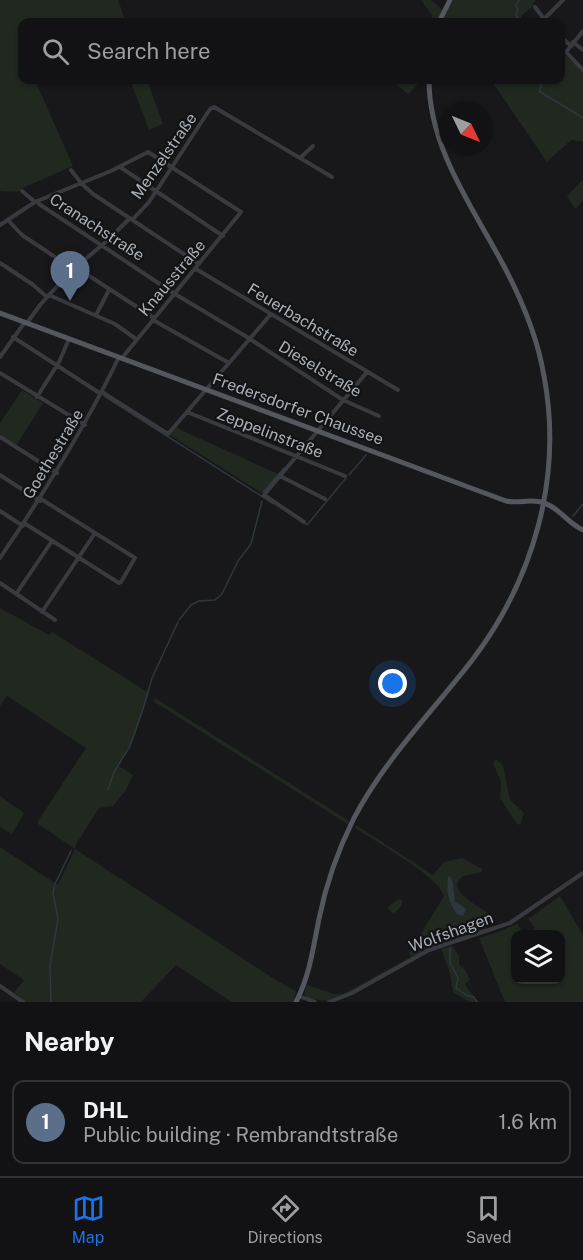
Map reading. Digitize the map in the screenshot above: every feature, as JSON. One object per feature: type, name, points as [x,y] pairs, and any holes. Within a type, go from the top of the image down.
[{"type":"main road","points":[[441,18],[450,0]]},
{"type":"main road","points":[[298,999],[311,965],[319,917],[334,865],[355,818],[392,760],[474,658],[500,620],[520,582],[532,550],[544,503],[550,453],[550,420],[546,384],[538,350],[516,290],[465,198],[442,147],[432,108],[429,84]]},
{"type":"main road","name":"Fredersdorfer Chaussee","points":[[0,313],[506,501],[544,503]]},
{"type":"main road","points":[[544,503],[556,508],[570,523],[583,530]]},
{"type":"street","points":[[548,18],[563,0]]},
{"type":"street","points":[[535,7],[543,18]]},
{"type":"street","points":[[583,31],[566,52],[583,70]]},
{"type":"street","points":[[565,39],[583,50]]},
{"type":"street","name":"Menzelstraße","points":[[0,357],[13,337],[48,296],[147,205],[210,109],[214,107],[300,158]]},
{"type":"street","points":[[313,146],[300,158],[332,177]]},
{"type":"street","points":[[0,225],[36,201],[148,153],[172,167]]},
{"type":"street","points":[[120,166],[223,236]]},
{"type":"street","name":"Knausstraße","points":[[121,358],[242,213],[172,167]]},
{"type":"street","points":[[71,170],[93,194],[199,264]]},
{"type":"street","name":"Cranachstraße","points":[[22,191],[175,294],[250,339]]},
{"type":"street","points":[[8,220],[22,235],[70,267],[229,363]]},
{"type":"street","points":[[0,263],[48,296],[115,324],[136,339]]},
{"type":"street","name":"Feuerbachstraße","points":[[196,269],[398,390]]},
{"type":"street","points":[[96,315],[109,290]]},
{"type":"street","points":[[13,337],[167,434],[271,314]]},
{"type":"street","points":[[37,397],[57,366],[69,339]]},
{"type":"street","name":"Dieselstraße","points":[[250,339],[343,400],[380,416]]},
{"type":"street","name":"Goethestraße","points":[[0,558],[57,473],[121,358]]},
{"type":"street","points":[[304,522],[264,495],[367,372]]},
{"type":"street","points":[[0,373],[84,425]]},
{"type":"street","name":"Zeppelinstraße","points":[[187,412],[345,476]]},
{"type":"street","points":[[0,437],[57,473]]},
{"type":"street","points":[[0,475],[135,559],[122,582],[118,583],[0,511]]},
{"type":"street","points":[[280,476],[325,499]]},
{"type":"street","points":[[42,612],[95,533]]},
{"type":"street","points":[[16,594],[52,541]]},
{"type":"street","points":[[0,583],[55,620]]},
{"type":"street","name":"Wolfshagen","points":[[329,1002],[421,954],[510,923],[583,873]]},
{"type":"street","points":[[0,986],[23,1002]]},
{"type":"street","points":[[298,999],[315,1002]]},
{"type":"shaded area","points":[[0,0],[118,0],[125,18],[18,18],[18,84],[37,84],[73,166],[17,192],[0,191]]},
{"type":"shaded area","points":[[421,0],[431,0],[443,10],[439,18],[432,18],[432,15]]},
{"type":"shaded area","points":[[453,0],[536,0],[534,5],[521,16],[522,18],[446,18],[444,16]]},
{"type":"shaded area","points":[[565,55],[583,71],[583,143],[571,140],[547,162],[494,84],[565,84]]},
{"type":"shaded area","points":[[132,84],[148,84],[163,124],[149,130]]},
{"type":"shaded area","points":[[397,84],[418,84],[408,94]]},
{"type":"shaded area","points":[[583,180],[583,201],[575,209],[567,196]]},
{"type":"shaded area","points":[[22,390],[43,403],[16,446],[0,435],[0,423]]},
{"type":"shaded area","points":[[176,426],[280,475],[262,493],[170,435]]},
{"type":"shaded area","points":[[0,608],[49,635],[52,632],[149,693],[135,735],[119,766],[133,775],[126,790],[113,806],[99,808],[75,849],[38,824],[38,821],[86,748],[7,696],[0,706]]},
{"type":"shaded area","points":[[155,698],[349,821],[347,826],[346,823],[153,701]]},
{"type":"shaded area","points":[[496,759],[503,766],[510,800],[524,813],[520,825],[516,823],[500,798],[501,782],[493,763]]},
{"type":"shaded area","points":[[0,796],[24,813],[12,834],[0,827]]},
{"type":"shaded area","points":[[356,825],[433,875],[444,862],[462,858],[482,869],[482,872],[462,877],[458,882],[458,887],[466,898],[488,913],[486,931],[429,949],[354,990],[329,1001],[309,999],[304,994],[307,985],[334,994],[343,994],[411,957],[409,953],[444,896],[440,888],[419,869],[355,828]],"holes":[[[448,881],[453,883],[455,902],[466,910],[451,905],[447,886]]]},
{"type":"shaded area","points":[[0,847],[58,885],[75,849],[296,991],[293,1002],[232,1002],[176,965],[141,1002],[22,1002],[22,999],[14,992],[24,980],[0,964]]},
{"type":"shaded area","points":[[450,876],[455,902],[466,910],[463,916],[454,910],[448,896],[448,877]]},
{"type":"shaded area","points":[[560,896],[583,935],[583,1002],[505,1002],[479,938],[517,924],[521,930],[511,930],[511,984],[565,984],[565,930],[532,930],[535,928],[528,919]]},
{"type":"shaded area","points":[[398,899],[402,900],[402,905],[394,914],[387,908]]},
{"type":"shaded area","points":[[452,946],[459,956],[459,964],[470,980],[465,984],[478,1002],[470,1002],[453,992],[450,973],[441,949]]},
{"type":"waterway","points":[[518,18],[516,6],[519,0]]},
{"type":"waterway","points":[[542,84],[539,91],[583,118]]},
{"type":"waterway","points":[[104,396],[274,504]]},
{"type":"waterway","points":[[349,475],[366,455]]},
{"type":"waterway","points":[[263,492],[284,468]]},
{"type":"waterway","points":[[304,523],[307,525],[346,478]]},
{"type":"waterway","points":[[179,620],[191,605],[199,601],[215,600],[222,594],[238,561],[251,544],[262,501]]},
{"type":"waterway","points":[[573,516],[583,504]]},
{"type":"waterway","points":[[108,790],[114,772],[130,746],[152,678],[178,622]]},
{"type":"waterway","points":[[51,1002],[50,966],[58,919],[53,893],[71,851]]},
{"type":"waterway","points":[[450,948],[450,963],[458,978],[456,988],[474,997],[477,1002]]},
{"type":"place","name":"DHL","points":[[70,301]]}]
